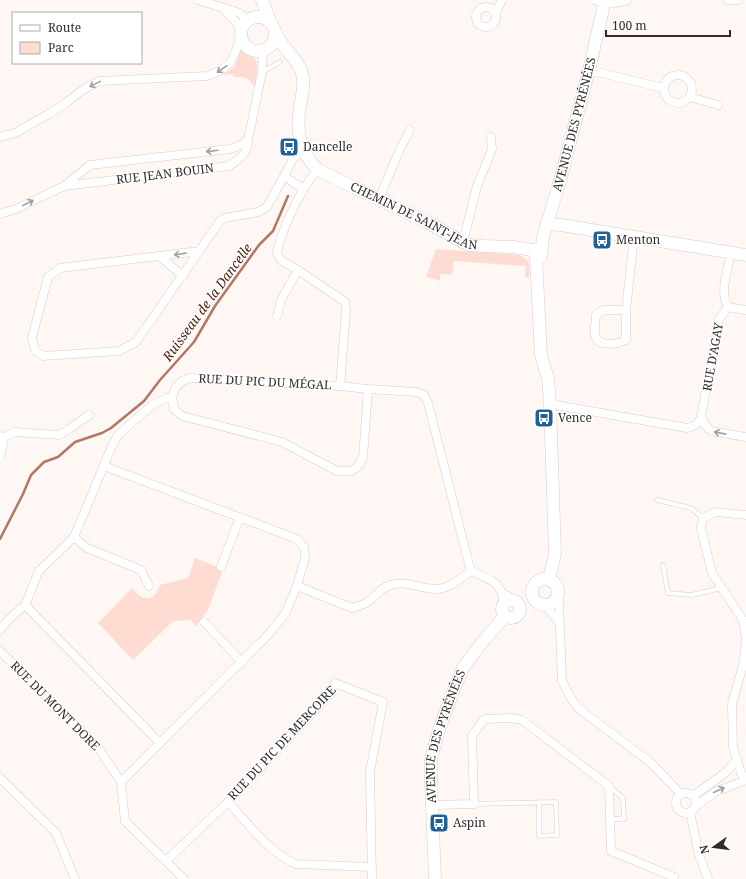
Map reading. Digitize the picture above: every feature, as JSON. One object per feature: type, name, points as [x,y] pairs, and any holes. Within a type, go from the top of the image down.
[{"type":"main road","points":[[261,0],[260,6],[252,19],[243,25],[241,34],[243,42],[251,49],[256,51],[276,49],[288,52]]},
{"type":"main road","points":[[261,0],[280,42],[296,60],[303,78],[303,90],[298,117],[298,129],[302,149]]},
{"type":"main road","name":"AVENUE DES PYRÉNÉES","points":[[549,580],[555,553],[550,404],[548,378],[541,356],[539,285],[541,248],[589,70],[602,1]]},
{"type":"main road","points":[[252,19],[265,18],[272,26],[274,38],[272,44],[264,50]]},
{"type":"main road","name":"CHEMIN DE SAINT-JEAN","points":[[302,149],[311,164],[318,170],[427,222],[470,245],[532,250],[541,248]]},
{"type":"main road","points":[[547,224],[746,255]]},
{"type":"main road","name":"AVENUE DES PYRÉNÉES","points":[[541,248],[543,256],[543,279],[546,302],[546,355],[544,362]]},
{"type":"main road","name":"AVENUE DES PYRÉNÉES","points":[[539,285],[546,312]]},
{"type":"main road","points":[[543,579],[549,580],[556,586],[558,591],[557,597],[552,603],[538,600],[533,588],[538,581],[543,579]]},
{"type":"main road","name":"AVENUE DES PYRÉNÉES","points":[[434,877],[431,758],[438,733],[454,689],[463,668],[510,604],[538,600]]},
{"type":"street","points":[[198,0],[240,13],[252,19]]},
{"type":"street","points":[[496,13],[502,0]]},
{"type":"street","points":[[602,1],[616,4],[627,0]]},
{"type":"street","points":[[728,0],[738,0]]},
{"type":"street","points":[[0,137],[15,133],[47,115],[81,91],[99,81],[207,76],[220,72],[232,61],[241,34],[237,23],[222,8]]},
{"type":"street","points":[[230,149],[234,154],[235,162],[245,155],[262,72],[264,50]]},
{"type":"street","points":[[589,70],[663,88]]},
{"type":"street","points":[[671,76],[684,76],[690,82],[692,87],[690,97],[684,102],[672,102],[666,97],[663,88],[671,76]]},
{"type":"street","points":[[690,97],[718,105]]},
{"type":"street","points":[[379,199],[410,130]]},
{"type":"street","points":[[463,242],[477,186],[492,149],[491,137]]},
{"type":"street","name":"RUE JEAN BOUIN","points":[[0,214],[16,209],[64,186],[90,166],[230,149],[241,145],[248,140]]},
{"type":"street","points":[[200,251],[60,268],[53,272],[48,277],[32,338],[35,350],[43,356],[119,351],[136,342],[183,276],[200,251],[216,226],[223,219],[258,212],[267,207],[293,159],[302,149]]},
{"type":"street","name":"RUE JEAN BOUIN","points":[[64,186],[229,166],[235,162]]},
{"type":"street","points":[[90,166],[90,175],[93,183]]},
{"type":"street","points":[[318,170],[303,189],[279,241],[277,253],[282,261],[345,302],[346,310],[340,386]]},
{"type":"street","points":[[284,176],[303,189]]},
{"type":"street","points":[[626,310],[604,310],[596,314],[595,334],[596,339],[599,342],[611,344],[620,343],[626,340],[626,310],[634,237]]},
{"type":"street","name":"RUE D'AGAY","points":[[701,417],[719,320],[728,307],[724,300],[724,292],[731,253]]},
{"type":"street","points":[[159,256],[183,276]]},
{"type":"street","points":[[277,316],[281,300],[298,270]]},
{"type":"street","points":[[728,307],[746,310]]},
{"type":"street","name":"RUE DU PIC DU MÉGAL","points":[[172,396],[176,387],[190,378],[340,386],[416,392],[424,395],[428,403],[471,571]]},
{"type":"street","points":[[0,630],[10,618],[25,605],[39,571],[74,537],[118,435],[152,405],[172,396],[174,409],[182,416],[282,442],[337,470],[352,471],[359,465],[363,457],[368,389]]},
{"type":"street","points":[[550,404],[687,428],[699,423],[701,417]]},
{"type":"street","points":[[0,457],[3,444],[1,437],[15,432],[59,435],[89,415]]},
{"type":"street","points":[[701,417],[711,431],[746,437]]},
{"type":"street","points":[[104,466],[297,540],[304,547],[305,558],[297,586],[285,614],[268,635],[121,782]]},
{"type":"street","points":[[680,794],[676,801],[678,808],[683,812],[690,812],[715,792],[746,780],[736,761],[733,747],[732,704],[743,665],[746,640],[742,620],[723,588],[712,573],[701,528],[703,518],[716,512],[746,515]]},
{"type":"street","points":[[221,567],[240,517]]},
{"type":"street","points":[[74,537],[87,548],[141,570],[149,586]]},
{"type":"street","points":[[297,586],[352,608],[369,601],[385,586],[404,582],[436,589],[450,585],[471,571],[490,580],[498,586],[510,604]]},
{"type":"street","points":[[557,597],[560,603],[559,622],[562,680],[571,698],[578,708],[650,762],[680,794]]},
{"type":"street","points":[[538,600],[559,622]]},
{"type":"street","points":[[25,605],[160,743]]},
{"type":"street","points":[[204,622],[242,662]]},
{"type":"street","name":"RUE DU MONT DORE","points":[[0,651],[97,746],[121,782],[125,821],[184,879]]},
{"type":"street","name":"RUE DU PIC DE MERCOIRE","points":[[166,861],[228,802],[331,693],[335,683],[383,702],[370,772],[372,879]]},
{"type":"street","points":[[432,805],[474,804],[472,736],[484,720],[511,718],[522,720],[609,786],[612,851],[674,877],[673,879]]},
{"type":"street","points":[[693,796],[725,772],[736,761]]},
{"type":"street","points":[[0,778],[56,833],[75,879]]},
{"type":"street","points":[[680,794],[687,793],[693,796],[696,806]]},
{"type":"street","points":[[228,802],[274,851],[286,860],[296,864],[372,867]]},
{"type":"street","points":[[690,812],[699,855],[708,879]]},
{"type":"lane","points":[[262,72],[280,62]]},
{"type":"lane","points":[[657,500],[691,508],[703,518]]},
{"type":"lane","points":[[663,565],[668,594],[691,595],[723,588]]},
{"type":"lane","points":[[609,786],[623,798],[624,819],[610,819]]},
{"type":"lane","points":[[474,804],[539,802],[556,802],[557,835],[539,836],[539,802]]},
{"type":"green space","points":[[241,49],[253,57],[257,62],[256,90],[252,83],[247,79],[233,77],[233,74],[224,75],[235,66]]},
{"type":"green space","points":[[436,249],[519,255],[528,261],[529,278],[525,277],[526,266],[454,261],[452,275],[440,274],[440,281],[426,277]]},
{"type":"green space","points":[[195,558],[223,569],[208,610],[196,626],[191,620],[173,621],[133,660],[98,623],[132,588],[140,596],[148,598],[155,595],[160,585],[188,578]]},
{"type":"waterway","name":"Ruisseau de la Dancelle","points":[[0,539],[31,475],[44,462],[58,457],[75,442],[102,433],[111,428],[144,401],[160,380],[194,342],[215,306],[259,245],[273,231],[288,196]]},
{"type":"place","name":"Dancelle","points":[[289,147]]},
{"type":"place","name":"Menton","points":[[602,240]]},
{"type":"place","name":"Vence","points":[[544,418]]},
{"type":"place","name":"Aspin","points":[[439,823]]}]
